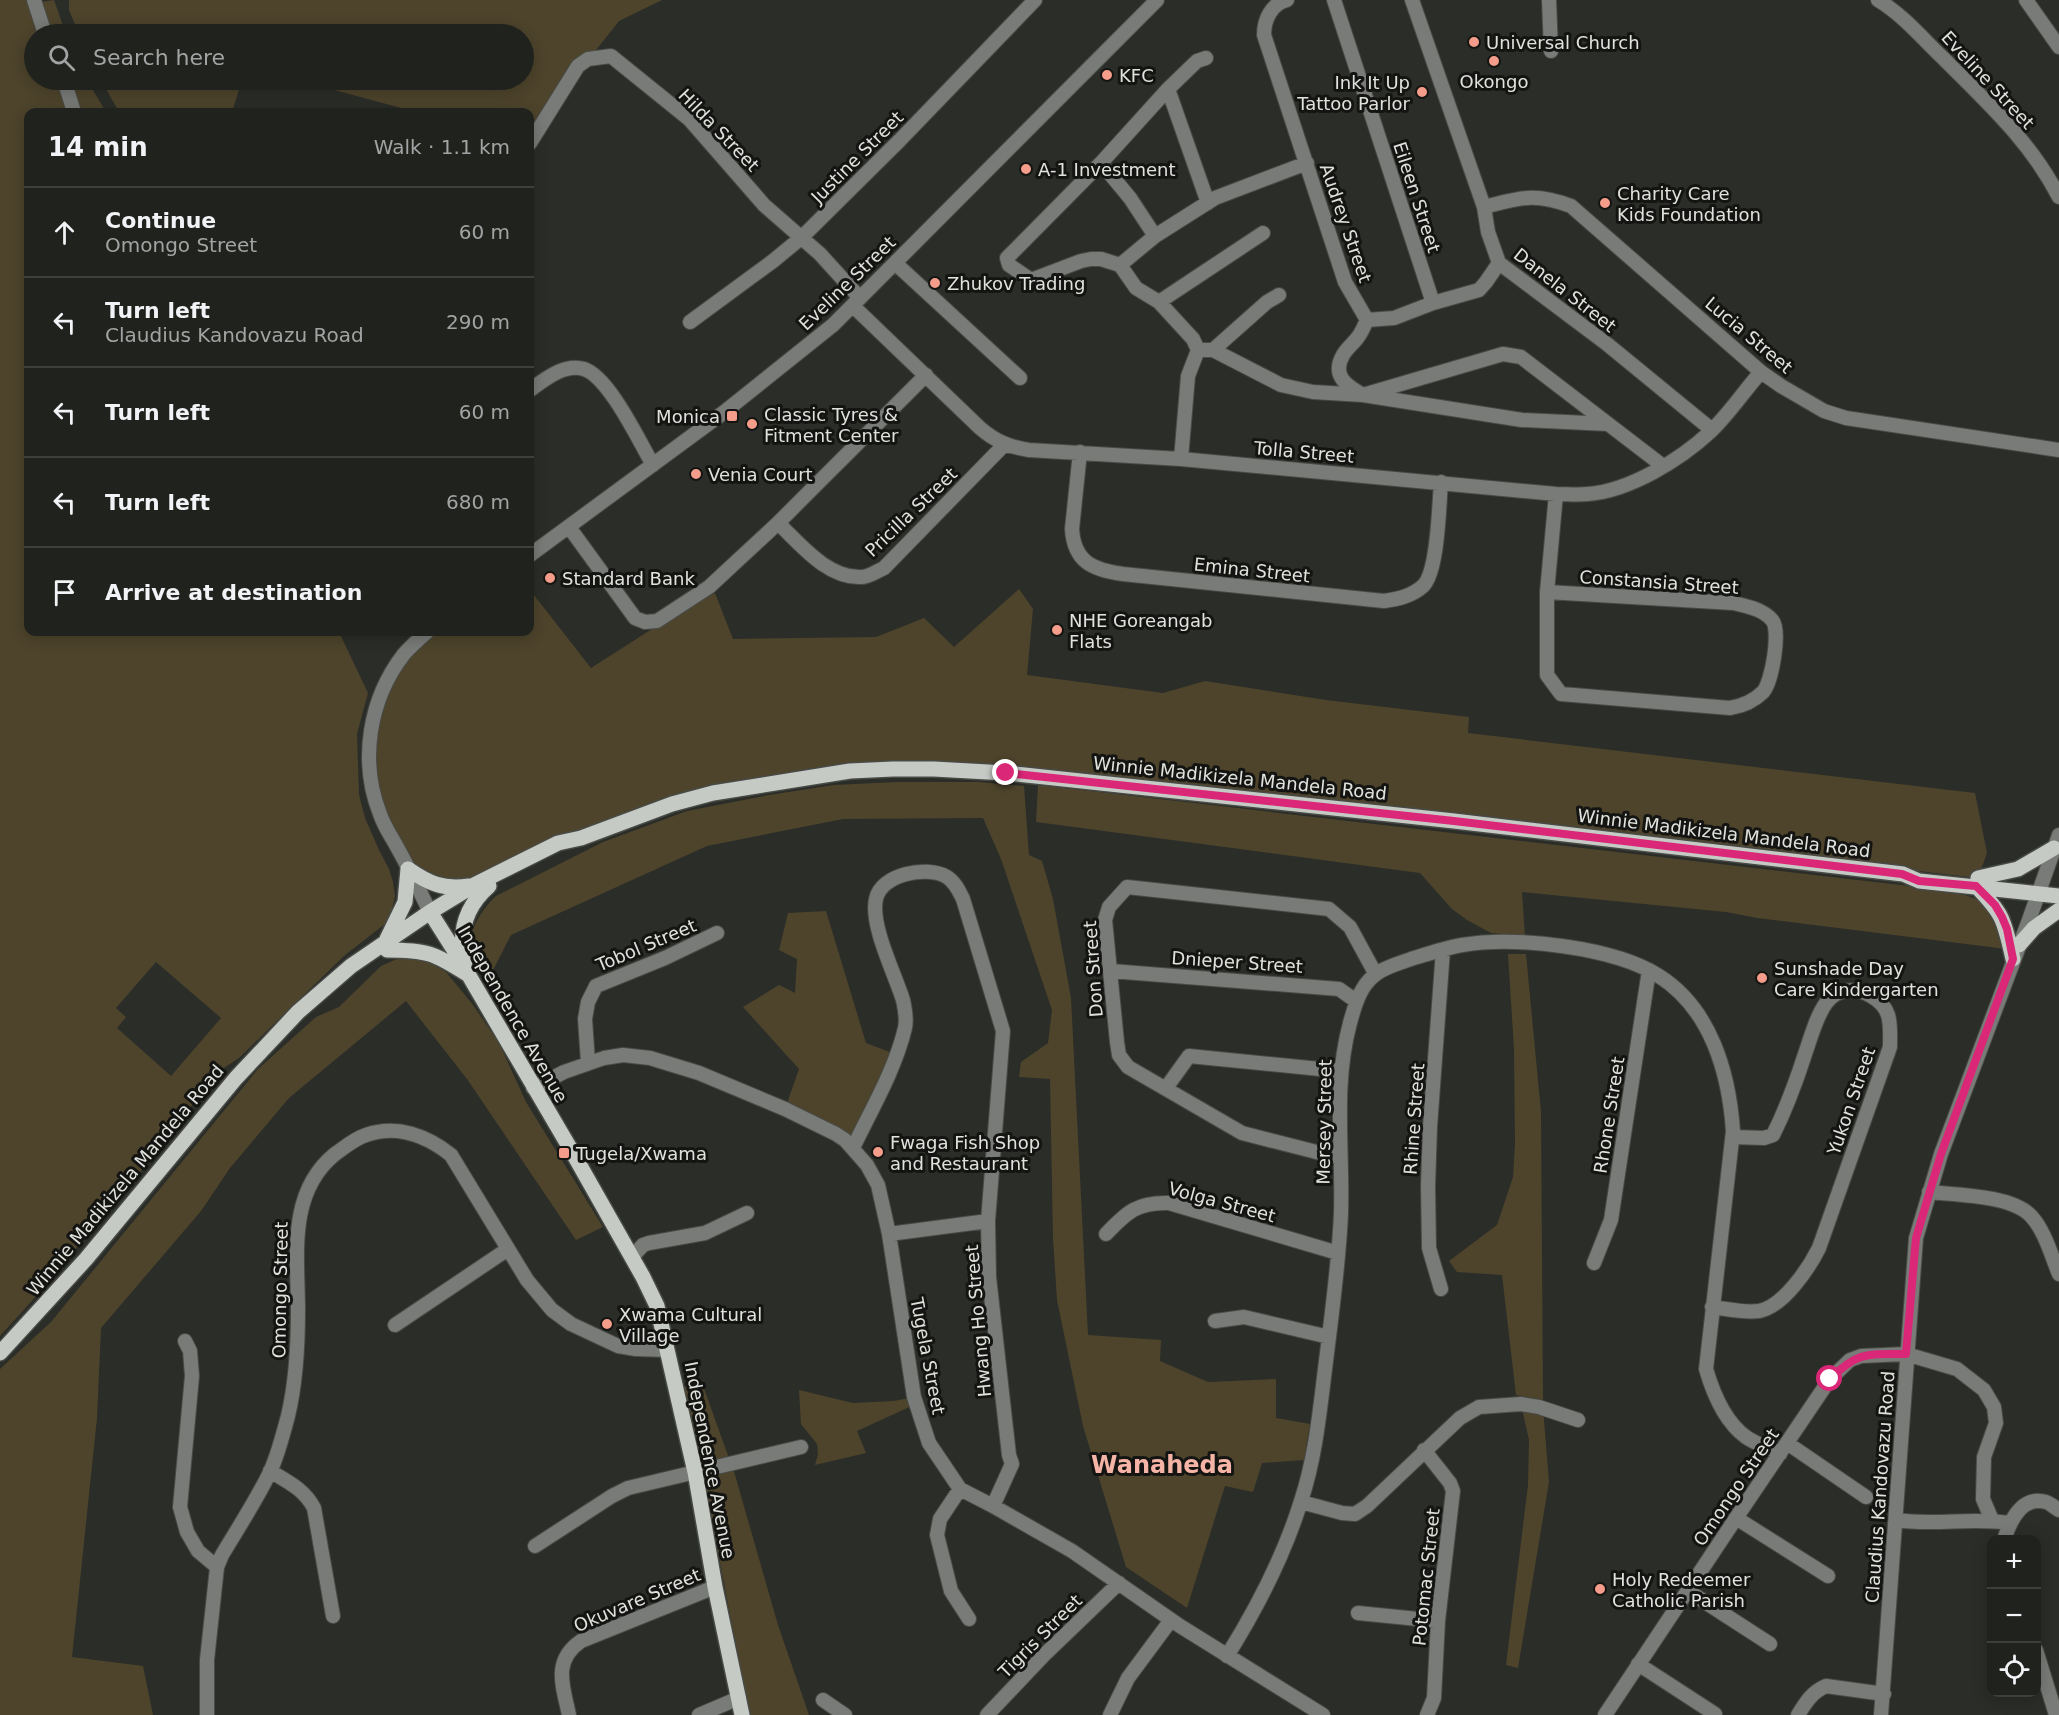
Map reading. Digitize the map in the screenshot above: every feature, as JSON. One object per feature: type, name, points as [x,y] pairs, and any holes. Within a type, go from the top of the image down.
[{"type":"main road","name":"Winnie Madikizela Mandela Road","points":[[3,1351],[86,1259],[236,1078],[280,1032],[303,1016],[386,946],[482,885],[562,851],[580,838],[639,815],[713,794],[850,771],[894,768],[1037,776],[1633,841],[1902,874],[1918,871],[2040,890],[2059,889]]},
{"type":"main road","points":[[2016,952],[2002,917],[1977,882],[2018,869],[2058,841]]},
{"type":"main road","points":[[408,869],[425,881],[441,886],[482,885]]},
{"type":"main road","points":[[408,869],[405,902],[386,946],[437,955],[470,976]]},
{"type":"main road","points":[[470,976],[463,951],[464,924],[482,885]]},
{"type":"main road","name":"Winnie Madikizela Mandela Road","points":[[2040,890],[2059,896]]},
{"type":"main road","points":[[2016,952],[2034,928],[2059,910]]},
{"type":"main road","name":"Independence Avenue","points":[[432,915],[470,976],[632,1257],[657,1306],[695,1472],[715,1587],[742,1715]]},
{"type":"street","points":[[34,0],[42,24]]},
{"type":"street","name":"Justine Street","points":[[690,322],[801,238],[900,140],[1035,0]]},
{"type":"street","name":"Eveline Street","points":[[534,552],[797,355],[857,302],[1157,0]]},
{"type":"street","name":"Audrey Street","points":[[1287,0],[1280,2],[1264,22],[1264,35],[1345,282],[1367,320]]},
{"type":"street","name":"Eileen Street","points":[[1334,0],[1433,303]]},
{"type":"street","name":"Danela Street","points":[[1412,0],[1484,207],[1488,232],[1499,263],[1607,344],[1712,430]]},
{"type":"street","points":[[1549,0],[1551,51]]},
{"type":"street","name":"Eveline Street","points":[[1878,0],[1894,4],[2015,132],[2038,162],[2059,197]]},
{"type":"street","points":[[2026,0],[2059,47]]},
{"type":"street","name":"Hilda Street","points":[[534,137],[578,66],[588,59],[611,56],[689,119],[764,205],[820,254],[857,302]]},
{"type":"street","points":[[1181,459],[1188,376],[1198,350],[1192,339],[1159,302],[1136,288],[1120,265],[1101,259],[1091,259],[1031,280],[1025,278],[1007,263],[1007,258],[1101,163],[1168,89],[1197,61],[1206,58]]},
{"type":"street","points":[[1168,89],[1208,203]]},
{"type":"street","points":[[67,90],[73,108]]},
{"type":"street","points":[[1101,163],[1130,198],[1155,236]]},
{"type":"street","points":[[1120,265],[1155,236],[1208,203],[1233,190],[1307,163]]},
{"type":"street","name":"Lucia Street","points":[[1484,207],[1529,196],[1550,198],[1571,206],[1761,372],[1824,411],[1846,418],[2059,450]]},
{"type":"street","points":[[1159,302],[1263,233]]},
{"type":"street","points":[[895,263],[1020,378]]},
{"type":"street","points":[[1499,263],[1479,290],[1433,303],[1394,318],[1367,320],[1359,337],[1343,355],[1339,367],[1347,386],[1363,395],[1503,354],[1521,357],[1663,466]]},
{"type":"street","points":[[1213,350],[1267,302],[1279,295]]},
{"type":"street","name":"Tolla Street","points":[[857,302],[980,428],[1004,445],[1029,450],[1181,459],[1556,494],[1589,494],[1610,490],[1644,478],[1712,430],[1761,372]]},
{"type":"street","points":[[1198,350],[1213,350],[1281,385],[1313,392],[1363,395],[1522,420],[1608,424]]},
{"type":"street","points":[[534,387],[555,373],[571,368],[583,369],[598,377],[612,395],[653,465]]},
{"type":"street","points":[[569,527],[635,618],[645,622],[657,621],[709,586],[778,523],[926,375]]},
{"type":"street","name":"Pricilla Street","points":[[778,523],[826,565],[844,575],[865,578],[884,568],[1004,445]]},
{"type":"street","name":"Emina Street","points":[[1080,452],[1072,541],[1079,556],[1089,565],[1105,572],[1384,601],[1410,595],[1424,585],[1432,572],[1441,482]]},
{"type":"street","name":"Constansia Street","points":[[1547,591],[1733,603],[1748,607],[1764,613],[1773,621],[1776,630],[1772,674],[1764,691],[1741,706],[1730,708],[1562,694],[1547,675],[1545,663],[1547,591],[1556,494]]},
{"type":"street","points":[[423,636],[404,654],[388,679],[375,713],[368,750],[371,782],[379,813],[432,915]]},
{"type":"street","points":[[2040,890],[2058,841]]},
{"type":"street","name":"Hwang Ho Street","points":[[853,1149],[886,1079],[905,1027],[903,1000],[877,928],[875,900],[884,885],[900,875],[924,873],[946,877],[963,899],[1003,1031],[988,1221],[989,1277],[992,1317],[1012,1464],[993,1506]]},
{"type":"street","name":"Don Street","points":[[1340,1158],[1242,1132],[1128,1067],[1119,1055],[1105,920],[1109,907],[1127,887],[1329,909],[1350,927],[1375,973]]},
{"type":"street","name":"Claudius Kandovazu Road","points":[[1881,1715],[1916,1238],[1929,1192],[2040,890]]},
{"type":"street","name":"Tobol Street","points":[[588,1062],[585,1019],[588,1002],[596,986],[665,958],[717,933]]},
{"type":"street","points":[[1375,973],[1419,956],[1484,943],[1546,945],[1626,960],[1649,970],[1671,984],[1693,1007],[1715,1045],[1724,1075],[1733,1137],[1706,1369],[1713,1394],[1724,1412],[1745,1436],[1783,1449],[1866,1497]]},
{"type":"street","name":"Rhine Street","points":[[1441,1289],[1429,1248],[1428,1186],[1443,950]]},
{"type":"street","name":"Rhone Street","points":[[1594,1263],[1611,1220],[1649,970]]},
{"type":"street","name":"Dnieper Street","points":[[1112,971],[1339,989],[1356,1001]]},
{"type":"street","name":"Mersey Street","points":[[1227,1656],[1261,1598],[1301,1502],[1312,1460],[1329,1337],[1341,1212],[1340,1071],[1356,1001],[1375,973]]},
{"type":"street","name":"Yukon Street","points":[[1713,1307],[1761,1311],[1772,1306],[1795,1284],[1812,1262],[1819,1248],[1890,1047],[1890,1021],[1882,1002],[1861,990],[1842,991],[1827,1001],[1817,1020],[1784,1114],[1773,1135],[1764,1138],[1733,1137]]},
{"type":"street","name":"Tugela Street","points":[[533,1088],[588,1062],[623,1055],[650,1058],[675,1064],[785,1108],[836,1134],[867,1165],[878,1185],[889,1234],[914,1397],[929,1443],[960,1489],[1072,1551],[1171,1620],[1323,1715]]},
{"type":"street","points":[[1166,1088],[1189,1056],[1340,1071]]},
{"type":"street","name":"Omongo Street","points":[[207,1715],[207,1660],[217,1567],[270,1471],[287,1417],[295,1379],[298,1217],[313,1179],[328,1160],[358,1138],[371,1133],[392,1131],[409,1133],[435,1143],[451,1155],[508,1249],[538,1295],[552,1310],[564,1319],[618,1346],[668,1350]]},
{"type":"street","points":[[1929,1192],[2013,1204],[2031,1215],[2043,1236],[2059,1274]]},
{"type":"street","name":"Volga Street","points":[[1106,1234],[1135,1208],[1150,1203],[1169,1203],[1338,1253]]},
{"type":"street","points":[[632,1257],[643,1245],[705,1233],[747,1213]]},
{"type":"street","points":[[889,1234],[988,1221]]},
{"type":"street","points":[[395,1324],[508,1249]]},
{"type":"street","points":[[1215,1321],[1244,1317],[1329,1337]]},
{"type":"street","points":[[185,1341],[190,1351],[192,1376],[180,1507],[187,1532],[198,1551],[217,1567]]},
{"type":"street","name":"Omongo Street","points":[[1605,1715],[1830,1379],[1850,1360],[1880,1354],[1906,1354],[1957,1369],[1984,1390],[1994,1407],[1996,1423],[1984,1457],[1983,1499],[1992,1520]]},
{"type":"street","points":[[1301,1502],[1342,1513],[1355,1514],[1367,1506],[1460,1418],[1486,1405],[1521,1404],[1539,1407],[1578,1420]]},
{"type":"street","points":[[535,1546],[621,1491],[801,1447]]},
{"type":"street","name":"Potomac Street","points":[[1424,1450],[1443,1473],[1453,1491],[1438,1621],[1434,1698],[1427,1715]]},
{"type":"street","points":[[270,1471],[299,1488],[314,1508],[333,1616]]},
{"type":"street","points":[[960,1489],[940,1520],[937,1535],[951,1591],[969,1619]]},
{"type":"street","points":[[2005,1535],[2016,1512],[2032,1502],[2046,1502],[2059,1510]]},
{"type":"street","points":[[1736,1518],[1828,1575]]},
{"type":"street","points":[[1896,1520],[1916,1523],[1992,1520],[2009,1523]]},
{"type":"street","name":"Tigris Street","points":[[987,1715],[1044,1654],[1119,1583]]},
{"type":"street","name":"Okuvare Street","points":[[569,1715],[561,1675],[563,1664],[573,1647],[581,1641],[715,1587]]},
{"type":"street","points":[[1688,1591],[1770,1644]]},
{"type":"street","points":[[1358,1613],[1438,1621]]},
{"type":"street","points":[[1110,1715],[1128,1678],[1171,1620]]},
{"type":"street","points":[[1638,1664],[1715,1713]]},
{"type":"street","points":[[2041,1664],[2056,1715]]},
{"type":"street","points":[[1798,1715],[1808,1698],[1818,1689],[1827,1686],[1884,1694]]},
{"type":"street","points":[[699,1715],[739,1698]]},
{"type":"street","points":[[823,1700],[845,1715]]},
{"type":"shaded area","points":[[0,0],[34,0],[35,3],[54,0],[62,24],[24,24],[24,90],[93,90],[104,108],[24,108],[24,636],[341,636],[368,693],[357,734],[359,795],[365,818],[389,869],[395,896],[391,913],[385,924],[345,955],[239,1058],[213,1075],[202,1095],[164,1134],[152,1158],[0,1336]],"holes":[[[156,962],[221,1018],[171,1076],[117,1028],[126,1017],[116,1008]]]},
{"type":"shaded area","points":[[69,0],[662,0],[619,21],[534,137],[534,108],[401,108],[334,90],[534,90],[534,24],[75,24],[69,10]]},
{"type":"shaded area","points":[[107,90],[239,90],[233,108],[117,108]]},
{"type":"shaded area","points":[[1019,589],[1033,609],[1027,675],[1163,693],[1205,681],[1326,700],[1469,717],[1468,733],[1975,793],[1987,853],[1978,878],[1919,871],[1903,874],[894,769],[672,804],[476,884],[425,881],[379,813],[372,724],[404,654],[423,636],[534,636],[534,595],[591,668],[652,629],[715,593],[733,639],[876,637],[924,618],[954,647]]},
{"type":"shaded area","points":[[979,782],[1024,786],[1029,855],[1042,861],[1053,899],[1071,998],[1088,1335],[1161,1340],[1160,1361],[1208,1382],[1276,1379],[1276,1418],[1310,1424],[1304,1460],[1262,1463],[1253,1492],[1225,1486],[1187,1608],[1126,1567],[1083,1426],[1057,1300],[1053,1238],[1050,1079],[1019,1077],[1021,1062],[1048,1043],[1052,1010],[1001,859],[983,818],[843,819],[707,846],[511,935],[492,972],[472,950],[471,939],[475,925],[482,912],[496,896],[603,842],[687,811],[834,785]]},
{"type":"shaded area","points":[[1038,785],[1944,890],[1972,897],[1987,906],[1997,922],[2006,949],[1757,918],[1726,912],[1522,892],[1525,937],[1491,933],[1452,909],[1420,873],[1036,822]]},
{"type":"shaded area","points":[[826,911],[866,1043],[895,1054],[853,1148],[785,1109],[799,1069],[743,1007],[779,985],[795,993],[797,959],[779,950],[788,913]]},
{"type":"shaded area","points":[[1508,954],[1526,954],[1541,1112],[1543,1400],[1516,1395],[1502,1275],[1457,1272],[1449,1261],[1497,1225],[1513,1177],[1514,1049]]},
{"type":"shaded area","points":[[397,959],[416,959],[430,963],[446,972],[473,1005],[499,1043],[526,1102],[603,1227],[576,1240],[467,1079],[406,1001],[289,1098],[230,1168],[201,1211],[101,1328],[97,1418],[72,1657],[143,1666],[153,1715],[0,1715],[0,1369],[51,1322],[258,1069],[316,1017],[339,1007],[381,966]]},
{"type":"shaded area","points":[[702,1383],[735,1475],[778,1625],[809,1715],[749,1715],[704,1477],[683,1387]]},
{"type":"shaded area","points":[[799,1390],[853,1403],[894,1401],[914,1397],[916,1404],[857,1431],[866,1453],[815,1465],[818,1454],[817,1444],[801,1424]]},
{"type":"shaded area","points":[[1521,1404],[1543,1408],[1549,1482],[1518,1668],[1506,1665],[1528,1485],[1529,1440]]},
{"type":"place","name":"Universal Church","points":[[1474,42]]},
{"type":"place","name":"Okongo","points":[[1494,61]]},
{"type":"place","name":"KFC","points":[[1107,75]]},
{"type":"place","name":"Ink It Up Tattoo Parlor","points":[[1422,92]]},
{"type":"place","name":"A-1 Investment","points":[[1026,169]]},
{"type":"place","name":"Charity Care Kids Foundation","points":[[1605,203]]},
{"type":"place","name":"Zhukov Trading","points":[[935,283]]},
{"type":"place","name":"Monica","points":[[732,416]]},
{"type":"place","name":"Classic Tyres & Fitment Center","points":[[752,424]]},
{"type":"place","name":"Venia Court","points":[[696,474]]},
{"type":"place","name":"Standard Bank","points":[[550,578]]},
{"type":"place","name":"NHE Goreangab Flats","points":[[1057,630]]},
{"type":"place","name":"Sunshade Day Care Kindergarten","points":[[1762,978]]},
{"type":"place","name":"Fwaga Fish Shop and Restaurant","points":[[878,1152]]},
{"type":"place","name":"Tugela/Xwama","points":[[564,1153]]},
{"type":"place","name":"Xwama Cultural Village","points":[[607,1324]]},
{"type":"place","name":"Holy Redeemer Catholic Parish","points":[[1600,1589]]},
{"type":"district","name":"Wanaheda","points":[[1162,1465]]},
{"type":"route","points":[[1006,773],[1692,848],[1902,874],[1919,881],[1976,886],[1995,905],[2002,917],[2013,959],[1941,1154],[1916,1238],[1906,1354],[1862,1356],[1850,1360],[1830,1379]]}]
